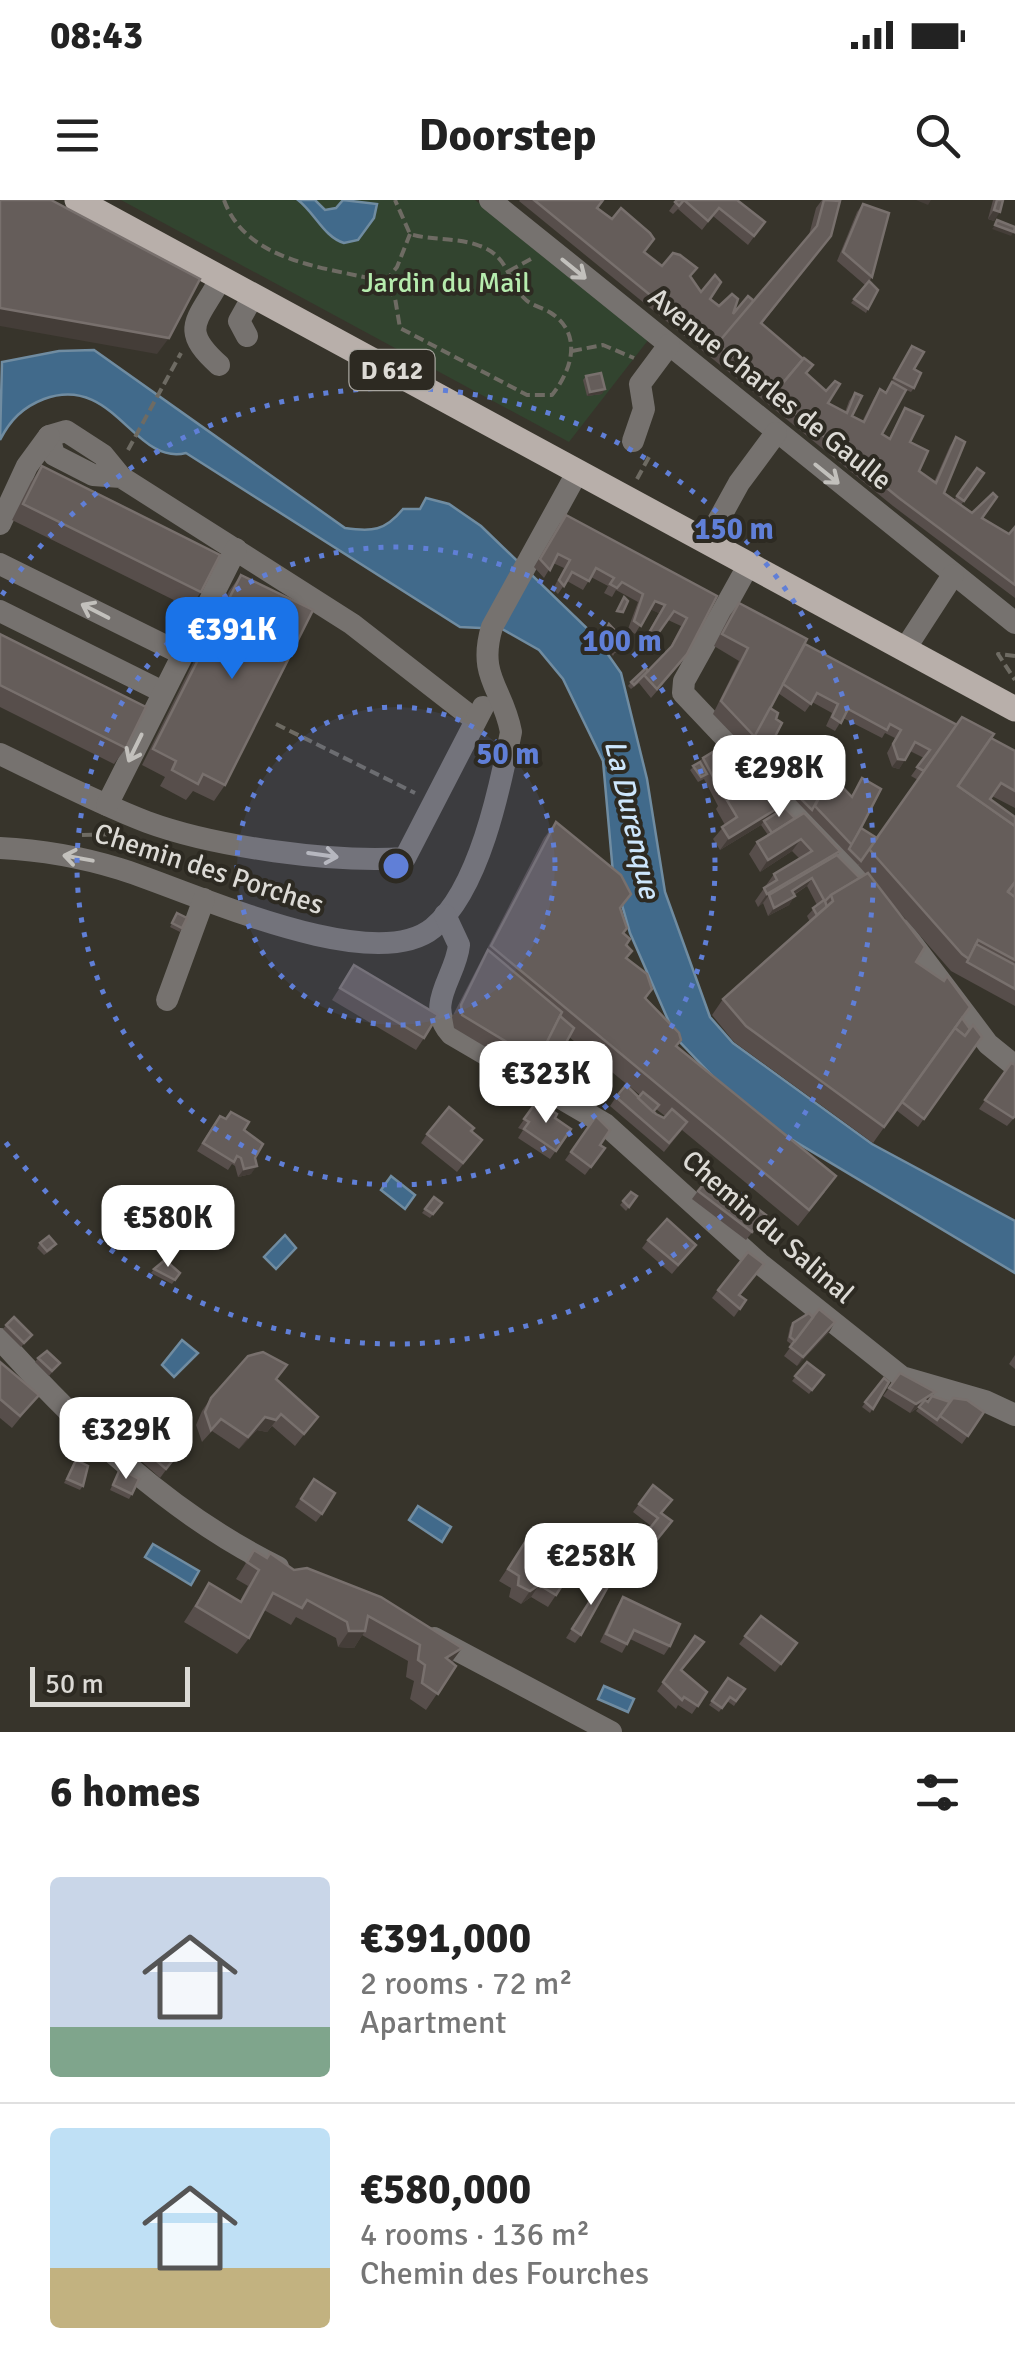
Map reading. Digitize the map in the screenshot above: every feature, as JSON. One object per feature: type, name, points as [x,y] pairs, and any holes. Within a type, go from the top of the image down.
[{"type":"main road","name":"D 612","points":[[77,200],[1013,707]]},
{"type":"street","name":"Avenue Charles de Gaulle","points":[[498,202],[776,433],[1015,623]]},
{"type":"street","points":[[219,365],[195,342],[193,332],[222,278]]},
{"type":"street","points":[[247,336],[240,321],[254,296]]},
{"type":"street","points":[[641,448],[644,409],[640,384],[669,345]]},
{"type":"street","points":[[0,524],[28,466],[48,436],[66,431],[103,456],[121,478],[352,624],[474,719]]},
{"type":"street","points":[[706,541],[776,433]]},
{"type":"street","points":[[444,916],[476,856],[502,778],[512,732],[508,712],[488,679],[485,650],[492,627],[578,471]]},
{"type":"street","points":[[108,805],[236,549]]},
{"type":"street","points":[[0,564],[182,654]]},
{"type":"street","points":[[749,564],[684,681],[683,693],[868,886],[988,1044],[1015,1066]]},
{"type":"street","points":[[906,650],[953,575]]},
{"type":"street","points":[[0,611],[163,692]]},
{"type":"street","points":[[0,754],[149,823],[241,843],[350,858],[406,858],[474,719],[495,693]]},
{"type":"street","name":"Chemin des Porches","points":[[0,848],[90,860],[314,934],[371,943],[414,939],[444,916]]},
{"type":"street","points":[[167,1000],[204,899]]},
{"type":"street","name":"Chemin du Salinal","points":[[444,916],[459,945],[439,1006],[442,1022],[451,1034],[604,1124],[759,1263],[902,1377],[986,1401],[1015,1414]]},
{"type":"street","points":[[0,1339],[66,1410],[185,1512],[252,1554],[305,1578]]},
{"type":"street","points":[[413,1627],[611,1732]]},
{"type":"path","points":[[224,200],[231,219],[260,246],[353,278],[384,282],[396,298],[400,328],[528,395],[552,394],[570,368],[572,351],[560,321],[522,296],[503,260],[480,246],[410,234]]},
{"type":"path","points":[[384,282],[398,267],[410,234],[396,200]]},
{"type":"path","points":[[510,271],[538,251]]},
{"type":"path","points":[[135,436],[193,332]]},
{"type":"path","points":[[572,351],[603,345],[634,358]]},
{"type":"path","points":[[637,479],[641,448]]},
{"type":"path","points":[[1015,656],[998,654],[1015,680]]},
{"type":"path","points":[[276,724],[434,802]]},
{"type":"green space","name":"Jardin du Mail","points":[[121,200],[475,200],[649,339],[569,442]]},
{"type":"water","points":[[298,200],[315,200],[325,210],[336,208],[343,200],[377,204],[374,218],[358,240],[344,243],[331,236]]},
{"type":"water","name":"La Durenque","points":[[94,350],[345,528],[377,528],[403,509],[420,509],[426,498],[449,504],[481,526],[595,636],[621,673],[647,779],[665,892],[710,1017],[733,1043],[872,1144],[1015,1221],[1015,1273],[749,1114],[676,1038],[630,933],[613,873],[603,761],[563,679],[539,650],[502,629],[460,627],[186,453],[168,453],[152,446],[88,398],[68,394],[36,402],[18,415],[0,440],[2,362],[59,351]]},
{"type":"water","points":[[391,1176],[415,1195],[405,1209],[381,1190]]},
{"type":"water","points":[[285,1235],[296,1248],[276,1269],[264,1257]]},
{"type":"water","points":[[182,1340],[198,1353],[174,1377],[162,1365]]},
{"type":"water","points":[[418,1506],[451,1527],[442,1542],[409,1520]]},
{"type":"water","points":[[153,1544],[199,1571],[191,1585],[145,1557]]},
{"type":"water","points":[[604,1686],[634,1699],[628,1712],[598,1699]]},
{"type":"building","points":[[0,200],[51,200],[200,279],[169,338],[0,308]]},
{"type":"building","points":[[534,200],[603,200],[597,208],[612,219],[621,208],[650,233],[654,239],[644,252],[662,266],[673,253],[680,255],[697,268],[690,276],[701,292],[715,275],[721,282],[710,299],[719,306],[732,294],[738,299],[733,314],[748,296],[754,301],[715,348]]},
{"type":"building","points":[[684,200],[737,200],[765,222],[754,236],[719,208],[708,221]]},
{"type":"building","points":[[824,200],[840,201],[831,236],[761,323],[803,359],[776,391],[717,344],[817,226]]},
{"type":"building","points":[[997,200],[1003,200],[1000,212],[994,210]]},
{"type":"building","points":[[863,204],[889,213],[872,277],[843,252]]},
{"type":"building","points":[[997,220],[1015,227],[1014,232],[995,225]]},
{"type":"building","points":[[869,281],[878,290],[868,309],[854,299]]},
{"type":"building","points":[[912,346],[924,352],[914,369],[921,373],[914,388],[894,378]]},
{"type":"building","points":[[804,358],[813,365],[806,373],[826,391],[835,381],[840,384],[828,403],[847,413],[855,393],[862,396],[852,416],[864,422],[880,389],[886,393],[892,382],[906,390],[882,434],[890,439],[905,408],[923,416],[910,442],[928,451],[919,471],[936,483],[956,437],[965,442],[944,493],[972,513],[993,493],[997,497],[982,518],[1009,534],[1015,527],[1015,585],[899,498],[773,395]]},
{"type":"building","points":[[601,373],[605,389],[590,392],[586,376]]},
{"type":"building","points":[[42,466],[220,555],[201,592],[23,504]]},
{"type":"building","points":[[977,468],[984,473],[964,501],[957,496]]},
{"type":"building","points":[[566,515],[717,596],[687,654],[657,689],[644,675],[672,646],[687,618],[674,611],[652,642],[646,638],[665,605],[655,601],[641,626],[634,621],[643,594],[622,582],[617,588],[610,584],[614,578],[596,568],[589,581],[572,572],[564,586],[559,580],[570,560],[558,554],[550,570],[540,559]]},
{"type":"building","points":[[241,575],[313,610],[225,785],[203,774],[198,784],[172,770],[176,761],[153,749]]},
{"type":"building","points":[[624,597],[628,601],[623,612],[617,611]]},
{"type":"building","points":[[739,603],[807,639],[755,737],[721,701],[748,648],[722,634]]},
{"type":"building","points":[[609,624],[623,639],[616,651],[603,636]]},
{"type":"building","points":[[0,634],[146,707],[126,748],[0,685]]},
{"type":"building","points":[[805,644],[957,725],[924,771],[917,767],[930,750],[915,742],[905,760],[898,759],[893,744],[901,730],[890,724],[887,730],[848,709],[841,723],[832,717],[838,704],[817,693],[811,704],[783,684]]},
{"type":"building","points":[[646,668],[648,671],[634,685],[631,682]]},
{"type":"building","points":[[770,708],[778,713],[776,719],[782,723],[766,754],[752,741]]},
{"type":"building","points":[[962,717],[994,734],[958,786],[1015,826],[1015,882],[1008,891],[1015,897],[1015,960],[978,940],[969,959],[962,954],[869,849]]},
{"type":"building","points":[[991,738],[1015,751],[1015,791],[1001,783],[990,799],[1015,817],[1015,826],[958,786]]},
{"type":"building","points":[[729,742],[760,775],[725,799],[703,758]]},
{"type":"building","points":[[793,760],[815,773],[804,794],[785,775]]},
{"type":"building","points":[[700,762],[707,774],[701,777],[693,766]]},
{"type":"building","points":[[765,772],[791,800],[729,838],[722,827],[737,817],[725,797]]},
{"type":"building","points":[[831,775],[852,797],[862,778],[881,789],[852,845],[815,806]]},
{"type":"building","points":[[813,777],[826,784],[812,810],[801,799]]},
{"type":"building","points":[[785,808],[795,818],[772,833],[764,821]]},
{"type":"building","points":[[804,813],[840,851],[767,894],[764,888],[777,880],[774,874],[812,851],[801,839],[768,860],[757,842]]},
{"type":"building","points":[[556,822],[621,875],[631,894],[620,908],[627,928],[623,933],[630,939],[626,945],[632,951],[626,958],[647,974],[652,989],[645,998],[679,1033],[681,1040],[676,1046],[836,1176],[809,1210],[491,946]]},
{"type":"building","points":[[861,828],[877,838],[861,861],[849,849]]},
{"type":"building","points":[[837,855],[860,878],[831,895],[825,901],[827,907],[817,915],[813,908],[824,900],[812,878],[792,891],[795,896],[774,908],[769,895]]},
{"type":"building","points":[[868,873],[925,947],[916,962],[944,981],[947,976],[970,1007],[884,1127],[746,1026],[723,999],[833,901],[831,895]]},
{"type":"building","points":[[177,913],[187,918],[182,928],[172,923]]},
{"type":"building","points":[[976,944],[1015,965],[1015,989],[967,962]]},
{"type":"building","points":[[488,950],[562,1012],[538,1061],[462,1015],[461,1005]]},
{"type":"building","points":[[354,965],[438,1015],[424,1038],[340,988]]},
{"type":"building","points":[[560,1016],[574,1028],[556,1061],[541,1054]]},
{"type":"building","points":[[962,1018],[970,1029],[965,1036],[955,1028]]},
{"type":"building","points":[[973,1025],[982,1037],[924,1119],[902,1102],[955,1028],[965,1036]]},
{"type":"building","points":[[1011,1063],[1015,1065],[1013,1118],[985,1100]]},
{"type":"building","points":[[626,1085],[656,1114],[664,1118],[672,1109],[687,1122],[669,1143],[616,1097]]},
{"type":"building","points":[[643,1092],[659,1105],[653,1112],[638,1098]]},
{"type":"building","points":[[537,1101],[571,1129],[556,1151],[524,1129],[529,1122],[524,1119]]},
{"type":"building","points":[[449,1107],[482,1140],[463,1163],[427,1134]]},
{"type":"building","points":[[231,1112],[249,1122],[244,1130],[263,1144],[255,1158],[257,1166],[244,1169],[241,1158],[237,1156],[234,1162],[203,1143],[220,1116],[226,1119]]},
{"type":"building","points":[[596,1116],[610,1130],[600,1145],[605,1148],[591,1167],[571,1152]]},
{"type":"building","points":[[712,1174],[766,1215],[752,1232],[698,1191]]},
{"type":"building","points":[[631,1192],[637,1196],[629,1207],[623,1201]]},
{"type":"building","points":[[434,1197],[442,1203],[433,1214],[425,1209]]},
{"type":"building","points":[[667,1219],[696,1245],[678,1265],[648,1240]]},
{"type":"building","points":[[49,1236],[56,1244],[47,1251],[40,1243]]},
{"type":"building","points":[[748,1252],[764,1264],[739,1295],[746,1300],[740,1309],[718,1290]]},
{"type":"building","points":[[165,1260],[180,1273],[175,1280],[154,1269]]},
{"type":"building","points":[[819,1309],[835,1322],[803,1357],[790,1347]]},
{"type":"building","points":[[809,1313],[813,1317],[795,1341],[790,1337],[793,1323]]},
{"type":"building","points":[[14,1317],[32,1335],[24,1343],[6,1325]]},
{"type":"building","points":[[47,1351],[60,1363],[52,1371],[38,1358]]},
{"type":"building","points":[[263,1352],[287,1365],[276,1379],[318,1417],[304,1434],[281,1414],[276,1420],[265,1417],[248,1437],[221,1419],[211,1430],[205,1412],[211,1398],[248,1356]]},
{"type":"building","points":[[0,1362],[39,1395],[20,1416],[0,1399]]},
{"type":"building","points":[[807,1362],[824,1375],[812,1390],[795,1376]]},
{"type":"building","points":[[900,1373],[935,1392],[916,1404],[889,1388]]},
{"type":"building","points":[[884,1378],[889,1382],[873,1409],[865,1402]]},
{"type":"building","points":[[932,1396],[950,1402],[937,1420],[919,1407]]},
{"type":"building","points":[[953,1398],[967,1400],[984,1412],[968,1436],[940,1416]]},
{"type":"building","points":[[159,1432],[180,1451],[166,1469],[144,1450]]},
{"type":"building","points":[[76,1460],[88,1466],[83,1486],[67,1479]]},
{"type":"building","points":[[120,1469],[139,1479],[132,1494],[113,1485]]},
{"type":"building","points":[[314,1479],[335,1493],[322,1514],[301,1499]]},
{"type":"building","points":[[653,1485],[672,1500],[661,1513],[672,1521],[646,1553],[636,1546],[658,1518],[639,1504]]},
{"type":"building","points":[[527,1539],[534,1544],[543,1539],[562,1551],[562,1560],[573,1568],[556,1595],[539,1585],[530,1591],[518,1585],[519,1576],[508,1569]]},
{"type":"building","points":[[254,1550],[267,1558],[270,1553],[294,1570],[307,1568],[381,1597],[462,1648],[446,1658],[456,1666],[438,1694],[422,1683],[425,1665],[418,1660],[420,1645],[368,1616],[365,1631],[349,1631],[347,1622],[307,1600],[302,1608],[273,1593],[249,1638],[196,1606],[209,1583],[241,1602],[259,1570],[247,1562]]},
{"type":"building","points":[[604,1579],[610,1583],[581,1635],[572,1629]]},
{"type":"building","points":[[623,1597],[680,1624],[670,1646],[634,1630],[627,1644],[606,1634]]},
{"type":"building","points":[[761,1616],[797,1643],[781,1664],[745,1636]]},
{"type":"building","points":[[695,1636],[704,1642],[681,1670],[707,1692],[698,1706],[684,1697],[682,1700],[663,1682]]},
{"type":"building","points":[[728,1678],[745,1689],[736,1701],[730,1697],[722,1708],[712,1701]]}]
